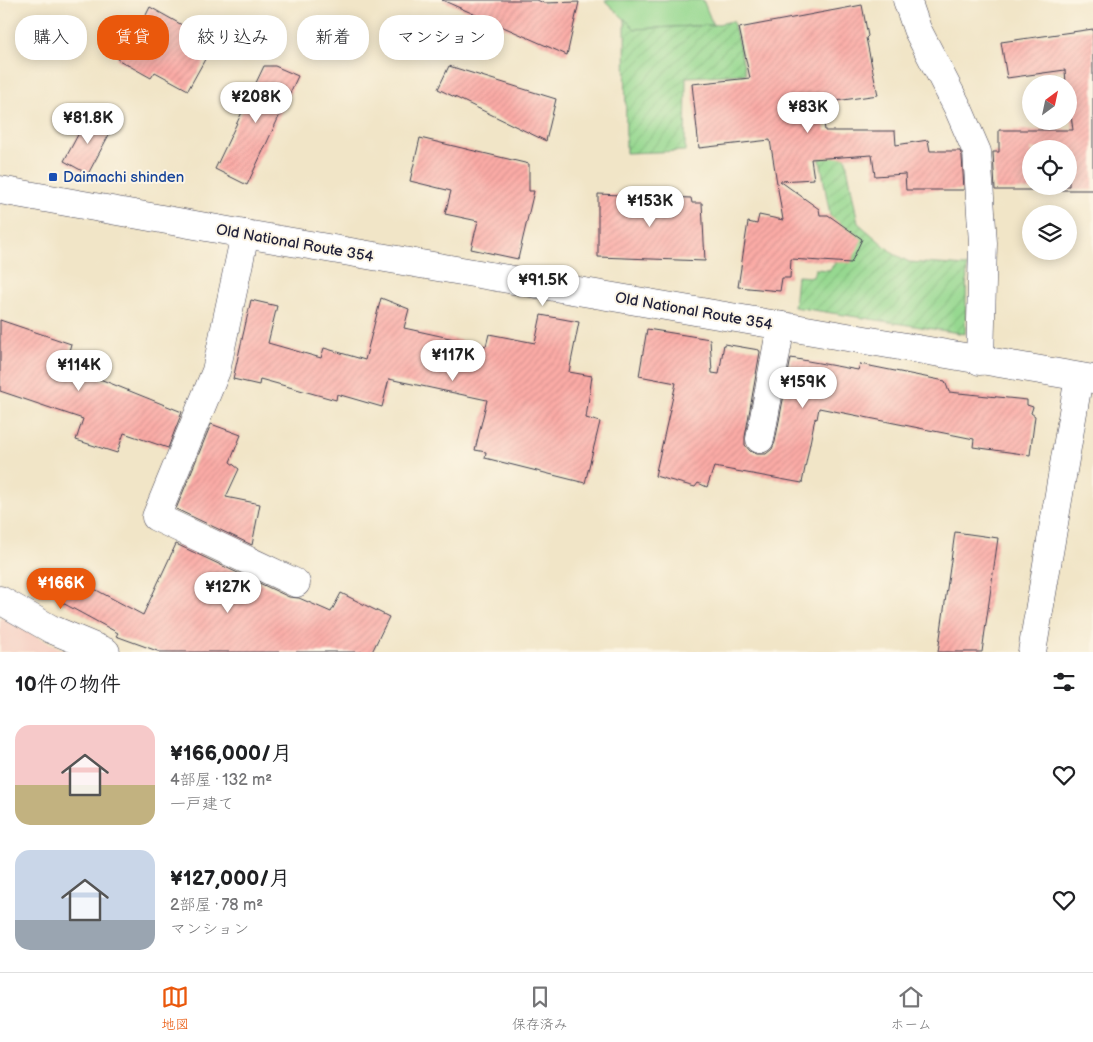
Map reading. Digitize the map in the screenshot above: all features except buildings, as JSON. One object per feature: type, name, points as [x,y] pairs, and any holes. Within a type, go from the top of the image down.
[{"type":"street","points":[[906,0],[917,29],[958,108],[977,152],[983,243],[980,360]]},
{"type":"street","name":"Old National Route 354","points":[[0,190],[245,234],[1086,378]]},
{"type":"street","points":[[245,234],[216,370],[156,517],[296,583]]},
{"type":"street","points":[[760,439],[781,326]]},
{"type":"street","points":[[1032,652],[1086,378]]},
{"type":"street","points":[[0,600],[51,629],[106,652]]},
{"type":"shaded area","points":[[0,617],[39,638],[68,652],[0,652]]},
{"type":"green space","points":[[604,0],[703,0],[713,25],[635,29]]},
{"type":"green space","points":[[625,19],[635,29],[713,25],[733,21],[746,74],[686,77],[685,151],[626,153]]},
{"type":"green space","points":[[844,150],[858,223],[894,254],[909,262],[967,266],[965,334],[794,307],[797,276],[813,277],[815,269],[829,270],[838,260],[819,154]]},
{"type":"place","name":"Daimachi shinden","points":[[53,177]]}]
